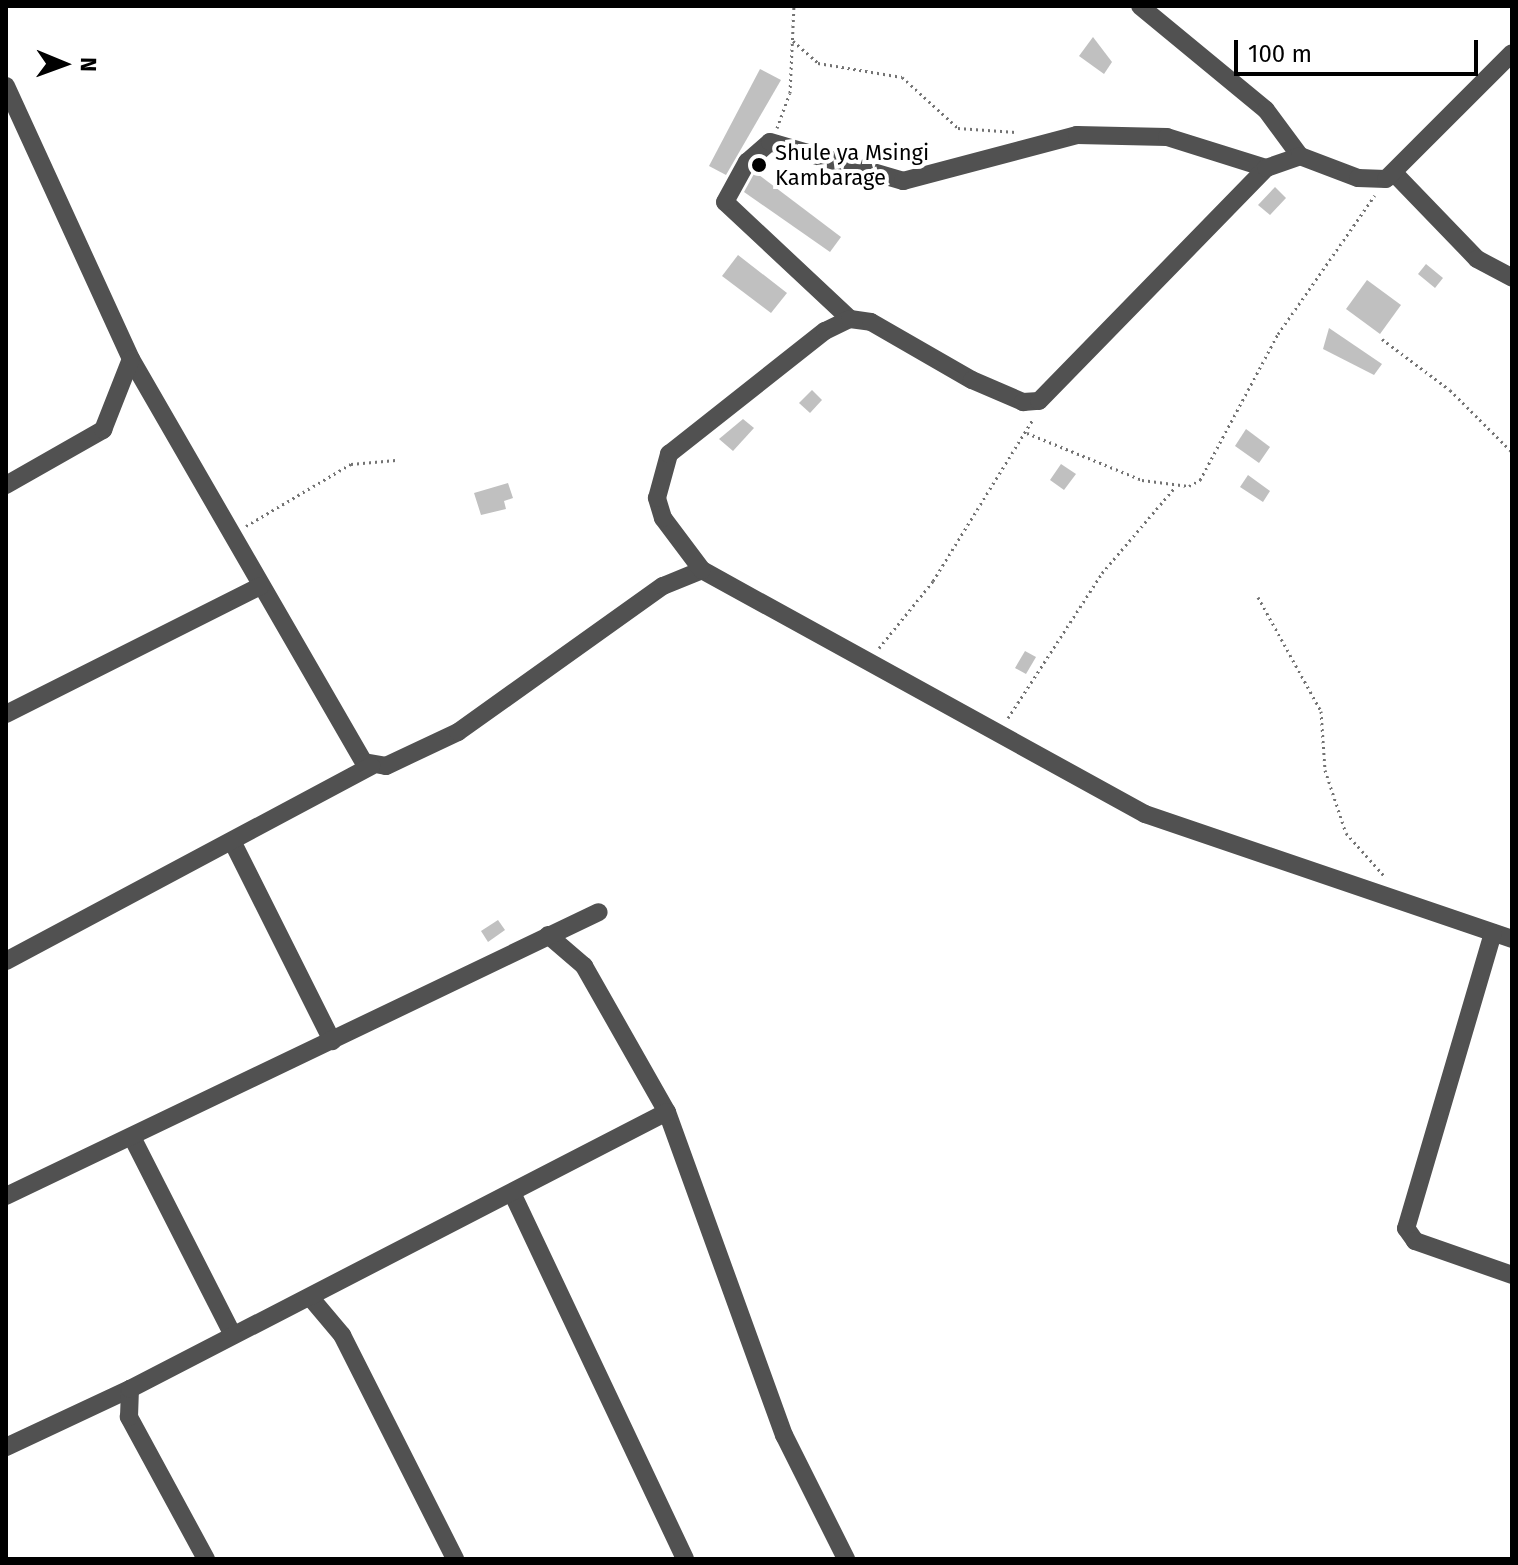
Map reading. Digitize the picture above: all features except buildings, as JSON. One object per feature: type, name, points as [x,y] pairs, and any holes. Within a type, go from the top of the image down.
[{"type":"street","points":[[1140,6],[1266,110],[1300,156],[1358,178],[1390,176],[1512,53]]},
{"type":"street","points":[[6,86],[131,359],[360,758],[371,766]]},
{"type":"street","points":[[1266,168],[1167,137],[1052,138],[961,170],[903,181],[770,142],[747,162],[725,202],[850,319],[891,331],[972,380],[1023,402],[1039,401],[1266,168],[1300,156]]},
{"type":"street","points":[[1390,176],[1477,259],[1512,278]]},
{"type":"street","points":[[850,319],[669,454],[659,475],[660,508],[702,570],[1145,814],[1512,939]]},
{"type":"street","points":[[6,485],[103,430],[131,359]]},
{"type":"street","points":[[6,961],[371,766],[458,732],[663,586],[702,570]]},
{"type":"street","points":[[6,714],[261,586]]},
{"type":"street","points":[[232,841],[332,1041]]},
{"type":"street","points":[[6,1196],[133,1139],[599,912]]},
{"type":"street","points":[[1493,933],[1406,1228],[1415,1241],[1512,1275]]},
{"type":"street","points":[[548,935],[584,966],[667,1112],[784,1435],[846,1559]]},
{"type":"street","points":[[6,1447],[130,1389],[232,1333],[514,1197],[667,1112]]},
{"type":"street","points":[[133,1139],[232,1333]]},
{"type":"street","points":[[514,1197],[685,1559]]},
{"type":"street","points":[[310,1297],[342,1335],[455,1559]]},
{"type":"street","points":[[130,1389],[129,1417],[206,1559]]},
{"type":"path","points":[[770,142],[789,101],[794,6]]},
{"type":"path","points":[[793,41],[818,63],[902,77],[958,128],[1052,138]]},
{"type":"path","points":[[1027,433],[1073,458],[1189,486],[1207,469],[1278,334],[1390,176]]},
{"type":"path","points":[[1382,339],[1450,390],[1512,452]]},
{"type":"path","points":[[867,662],[926,592],[1027,433],[1039,401]]},
{"type":"path","points":[[233,534],[351,464],[396,460]]},
{"type":"path","points":[[995,733],[1073,629],[1102,573],[1177,485]]},
{"type":"path","points":[[1258,597],[1288,662],[1321,711],[1325,770],[1346,833],[1394,884]]},
{"type":"place","name":"Shule ya Msingi Kambarage","points":[[759,165]]}]
